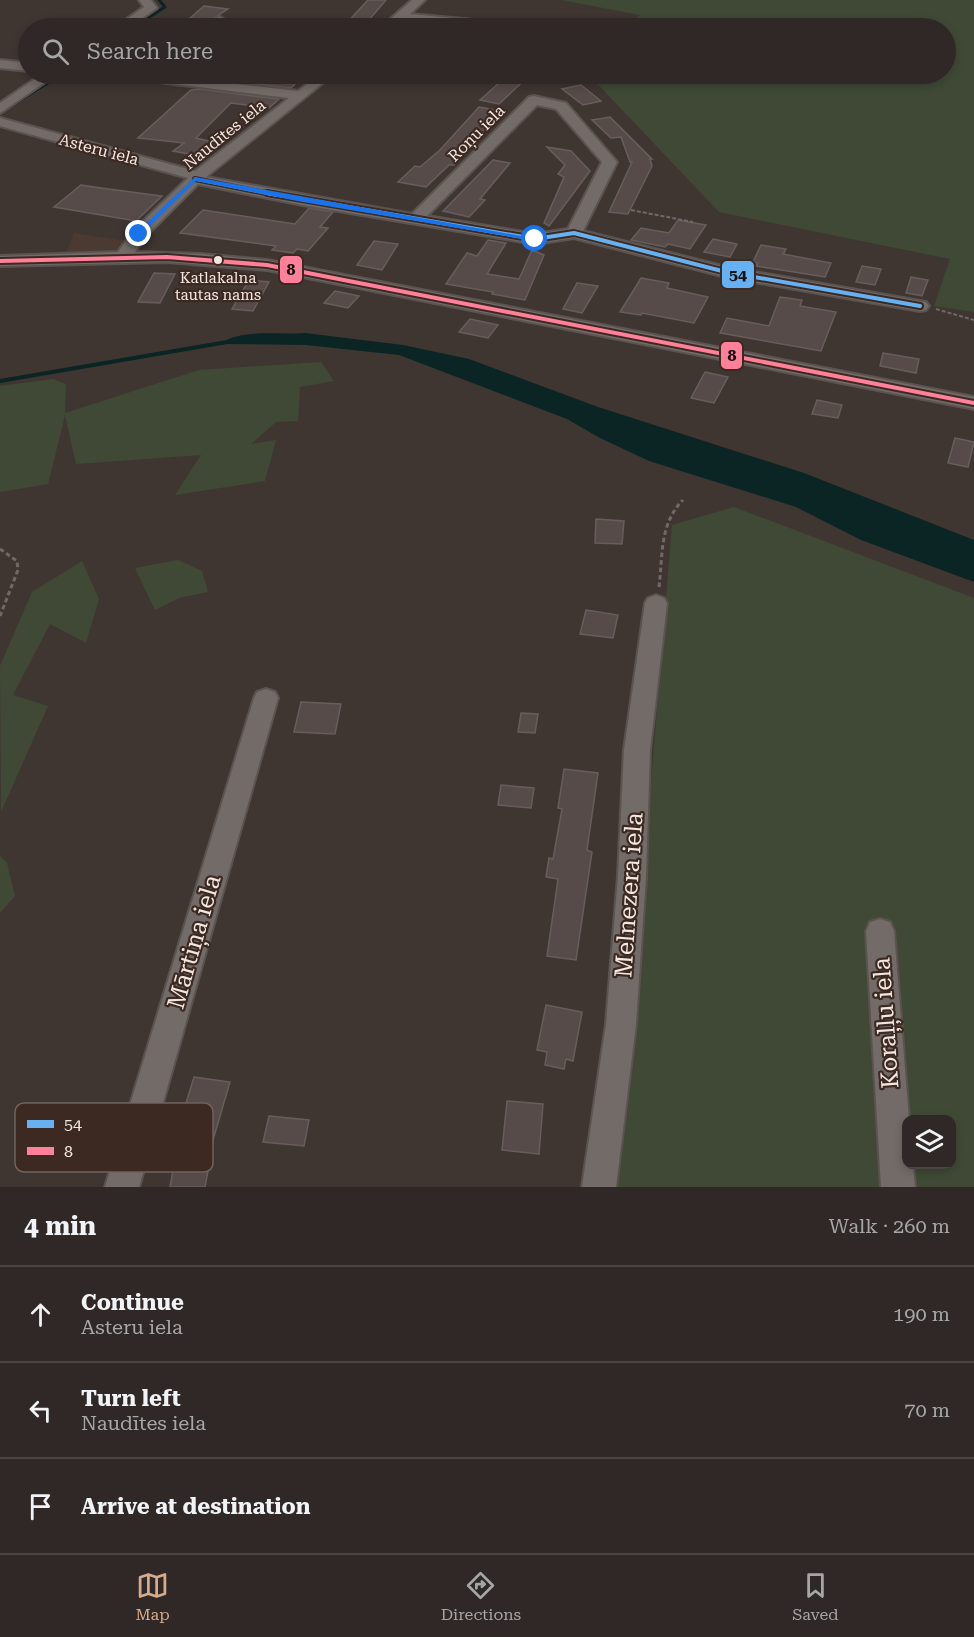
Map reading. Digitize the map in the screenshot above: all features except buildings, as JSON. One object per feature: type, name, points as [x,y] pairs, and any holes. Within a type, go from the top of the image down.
[{"type":"street","points":[[136,18],[152,8],[146,0]]},
{"type":"street","points":[[401,17],[419,0]]},
{"type":"street","points":[[401,17],[411,18]]},
{"type":"street","points":[[0,64],[18,66]]},
{"type":"street","points":[[0,109],[33,84]]},
{"type":"street","points":[[209,84],[301,95]]},
{"type":"street","name":"Naudītes iela","points":[[124,256],[139,234],[197,177],[315,84]]},
{"type":"street","name":"Roņu iela","points":[[416,218],[534,100],[561,106],[610,162],[574,233]]},
{"type":"street","name":"Asteru iela","points":[[0,122],[197,177],[303,200],[535,239],[574,233],[726,272],[920,306]]},
{"type":"street","points":[[0,261],[124,256],[198,258],[267,266],[974,403]]},
{"type":"street","name":"Melnezera iela","points":[[599,1187],[621,1024],[632,876],[637,750],[656,603]]},
{"type":"street","name":"Mārtiņa iela","points":[[147,1103],[266,698]]},
{"type":"street","name":"Koraļļu iela","points":[[880,931],[898,1187]]},
{"type":"street","name":"Mārtiņa iela","points":[[122,1187],[126,1172]]},
{"type":"path","points":[[631,210],[693,222]]},
{"type":"path","points":[[679,219],[686,218]]},
{"type":"path","points":[[920,306],[974,320]]},
{"type":"path","points":[[656,603],[662,566],[664,528],[673,508],[683,500]]},
{"type":"path","points":[[0,549],[17,561],[18,570],[0,616]]},
{"type":"shaded area","points":[[74,233],[126,241],[116,251],[66,253]]},
{"type":"green space","points":[[561,0],[974,0],[974,312],[934,306],[950,259],[719,212],[597,84],[956,84],[956,18],[637,18],[640,15]]},
{"type":"green space","points":[[321,362],[334,381],[300,387],[298,421],[276,422],[251,444],[276,440],[265,481],[175,495],[201,455],[76,464],[65,415],[48,484],[0,492],[0,386],[53,379],[66,384],[65,413],[199,370]]},
{"type":"green space","points":[[734,507],[974,598],[974,1187],[618,1187],[672,525]]},
{"type":"green space","points":[[178,560],[202,571],[208,592],[179,598],[155,610],[135,568]]},
{"type":"green space","points":[[82,561],[99,599],[86,643],[50,624],[13,695],[48,706],[1,812],[0,666],[32,592]]},
{"type":"green space","points":[[0,856],[7,863],[15,896],[0,913]]},
{"type":"water","points":[[305,333],[403,345],[469,359],[598,407],[804,473],[974,540],[974,582],[861,540],[796,507],[649,461],[600,438],[567,419],[399,355],[306,345],[227,344],[228,339],[237,336]]},
{"type":"waterway","points":[[148,18],[165,7],[159,0]]},
{"type":"waterway","points":[[11,106],[46,84]]},
{"type":"waterway","points":[[0,381],[227,342]]},
{"type":"transit line","name":"54","points":[[195,179],[303,200],[535,239],[574,233],[726,272],[920,306]]},
{"type":"transit line","name":"8","points":[[0,261],[167,257],[267,265],[974,403]]},
{"type":"place","name":"Katlakalna tautas nams","points":[[218,260]]},
{"type":"route","points":[[139,234],[195,179],[303,200],[535,239]]}]
